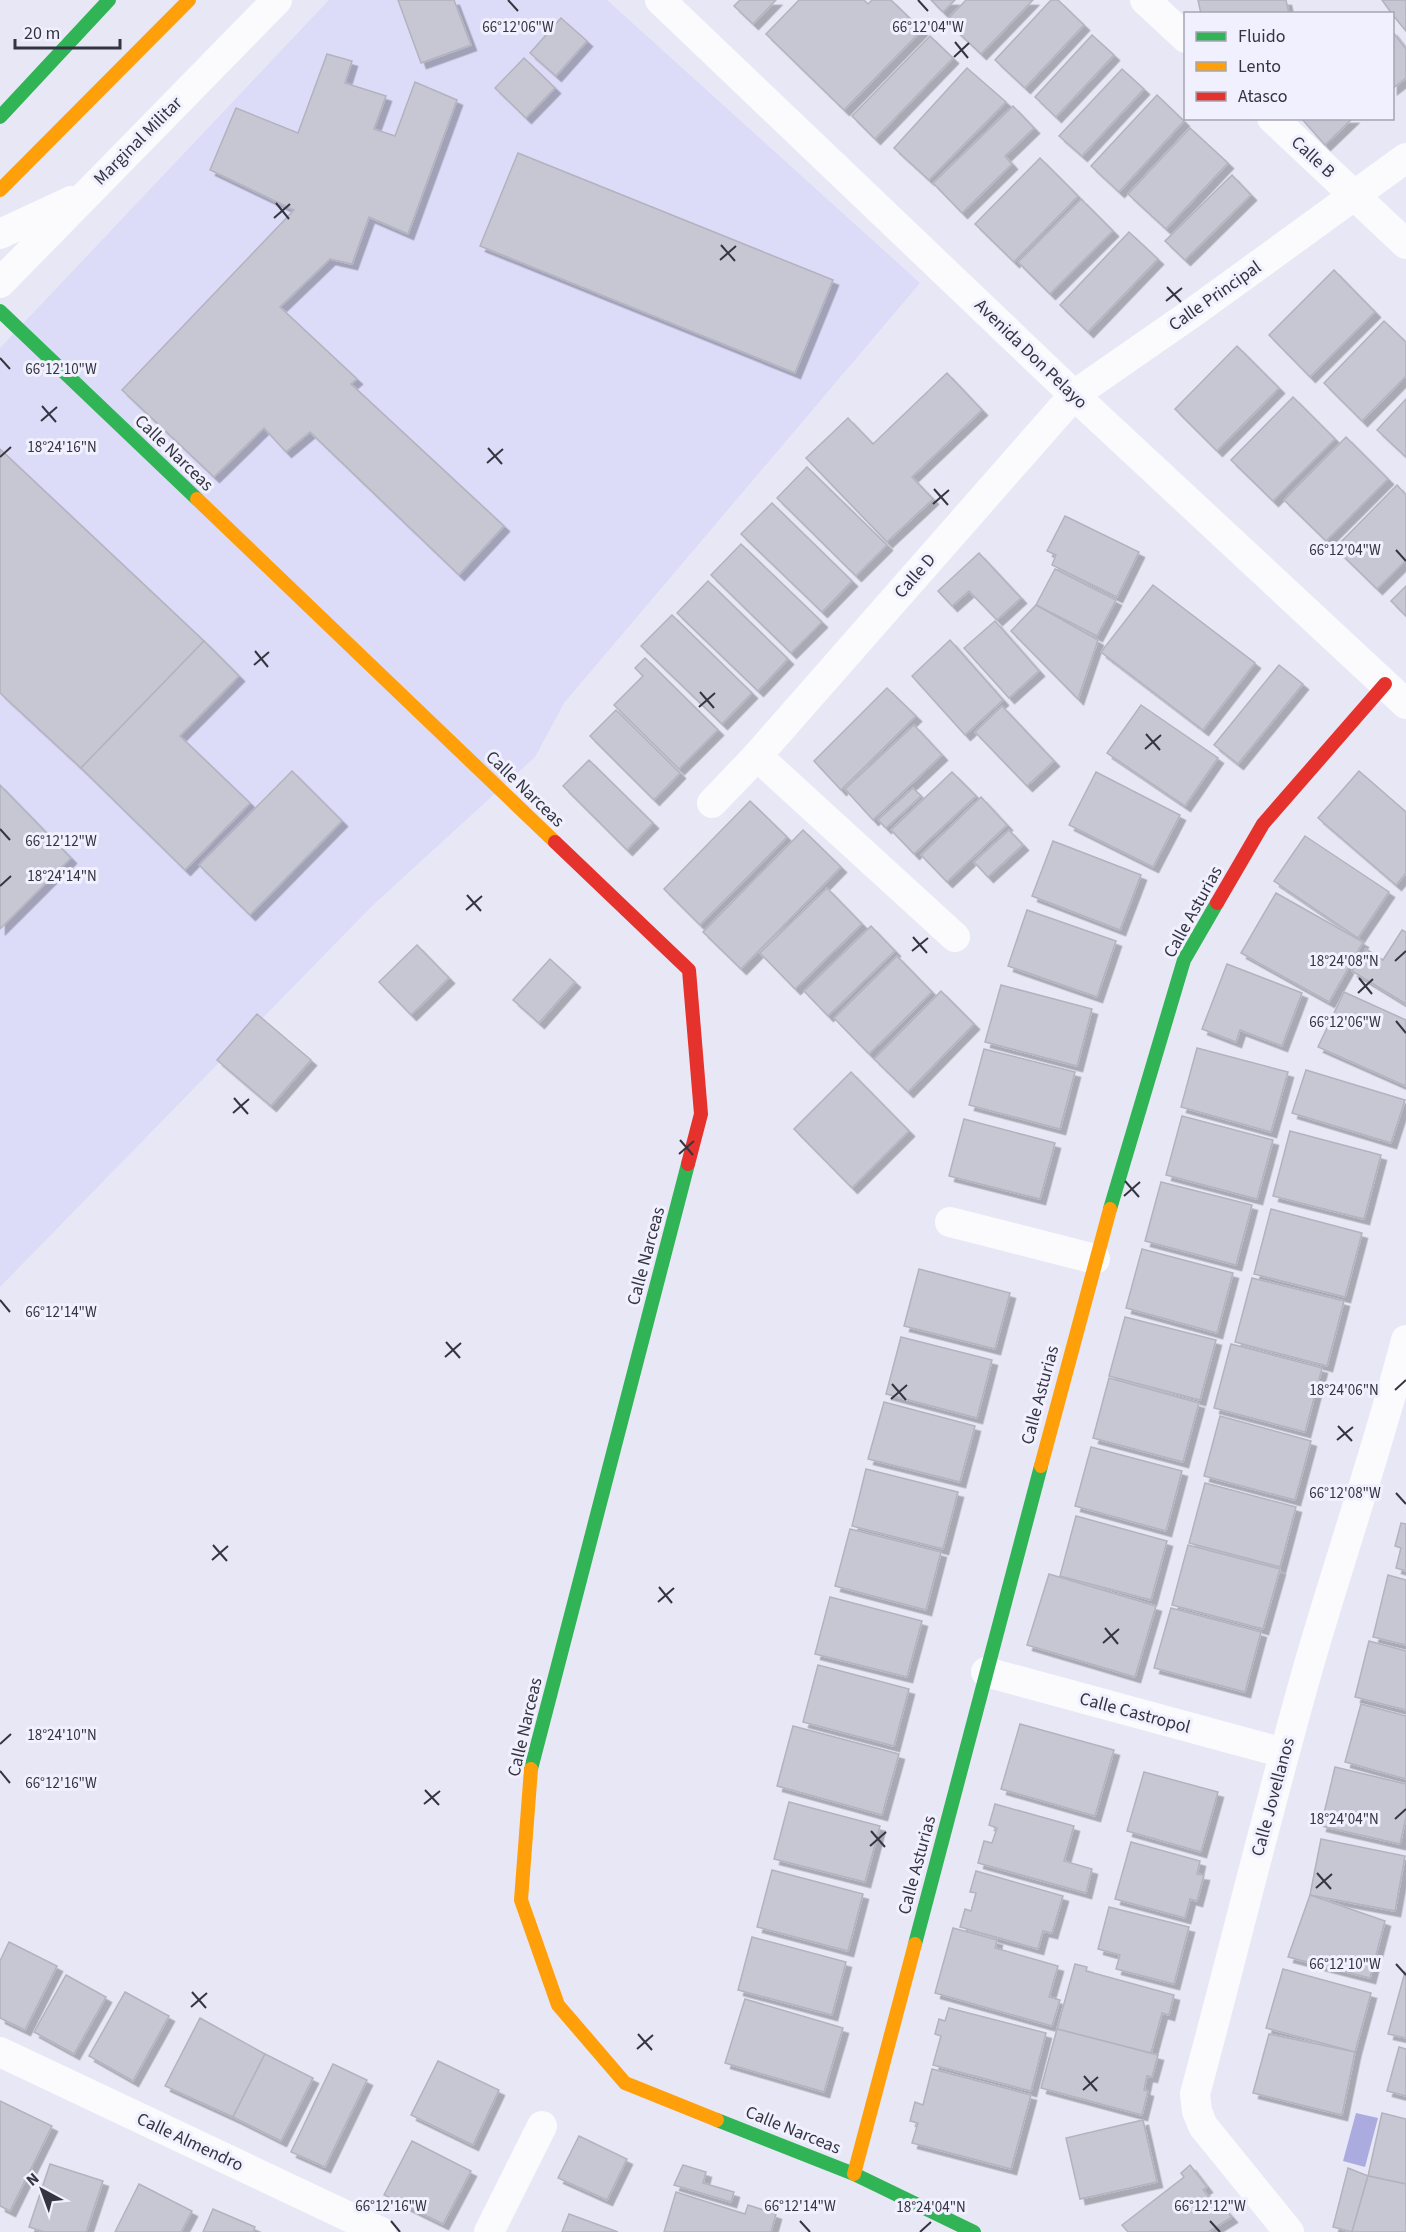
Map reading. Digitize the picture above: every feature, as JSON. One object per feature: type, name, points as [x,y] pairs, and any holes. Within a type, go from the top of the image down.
[{"type":"street","points":[[0,117],[109,0]]},
{"type":"street","points":[[0,190],[189,0]]},
{"type":"street","name":"Marginal Militar","points":[[0,283],[277,0]]},
{"type":"street","name":"Avenida Don Pelayo","points":[[660,0],[1074,395],[1395,694]]},
{"type":"street","points":[[1145,0],[1184,37]]},
{"type":"street","name":"Calle B","points":[[1274,120],[1406,244]]},
{"type":"street","name":"Calle Principal","points":[[1074,395],[1195,311],[1406,158]]},
{"type":"street","points":[[0,234],[86,194]]},
{"type":"street","name":"Calle Narceas","points":[[0,311],[689,970],[701,1114],[529,1778],[521,1900],[558,2005],[624,2083],[854,2174],[974,2232]]},
{"type":"street","name":"Calle D","points":[[712,803],[757,756],[1074,395]]},
{"type":"street","name":"Calle Asturias","points":[[854,2174],[1095,1259],[1184,960],[1263,824],[1395,694]]},
{"type":"street","points":[[757,756],[955,937]]},
{"type":"street","points":[[950,1222],[1095,1259]]},
{"type":"street","name":"Calle Jovellanos","points":[[1289,2232],[1203,2126],[1197,2111],[1195,2094],[1284,1753],[1314,1647],[1382,1430],[1406,1340]]},
{"type":"street","name":"Calle Castropol","points":[[986,1672],[1284,1753]]},
{"type":"street","name":"Calle Almendro","points":[[0,2052],[381,2232]]},
{"type":"street","points":[[489,2232],[542,2126]]},
{"type":"shaded area","points":[[329,0],[607,0],[920,283],[564,703],[535,757],[372,906],[0,1287],[0,348]]},
{"type":"water","points":[[1356,2113],[1378,2118],[1365,2167],[1343,2161]]},
{"type":"building","points":[[398,0],[454,0],[471,45],[421,63]]},
{"type":"building","points":[[740,0],[776,0],[753,24],[734,6]]},
{"type":"building","points":[[799,0],[864,0],[868,4],[872,0],[891,0],[922,30],[844,110],[766,34]]},
{"type":"building","points":[[931,0],[955,0],[943,12]]},
{"type":"building","points":[[966,0],[1033,0],[981,54],[946,21]]},
{"type":"building","points":[[1051,0],[1058,0],[1084,25],[1025,88],[995,60]]},
{"type":"building","points":[[1198,0],[1286,0],[1289,12],[1201,12]]},
{"type":"building","points":[[1382,0],[1406,0],[1406,31],[1394,16],[1394,12],[1391,12]]},
{"type":"building","points":[[561,18],[587,41],[556,76],[530,53]]},
{"type":"building","points":[[1394,34],[1406,49],[1406,78],[1394,87]]},
{"type":"building","points":[[1092,35],[1114,55],[1056,117],[1035,97]]},
{"type":"building","points":[[930,36],[953,58],[875,139],[852,116]]},
{"type":"building","points":[[327,54],[352,61],[345,83],[386,96],[374,129],[395,136],[415,82],[457,100],[408,234],[369,217],[352,264],[330,259],[280,307],[357,379],[351,384],[504,526],[459,575],[310,432],[286,452],[264,428],[214,477],[122,390],[294,210],[210,170],[236,108],[298,133]]},
{"type":"building","points":[[524,58],[555,88],[526,118],[495,88]]},
{"type":"building","points":[[967,68],[1006,102],[929,180],[894,148]]},
{"type":"building","points":[[1122,69],[1144,89],[1082,156],[1059,136]]},
{"type":"building","points":[[1157,95],[1184,121],[1119,192],[1091,166]]},
{"type":"building","points":[[1013,106],[1034,128],[1005,156],[1012,164],[962,213],[933,183]]},
{"type":"building","points":[[1303,120],[1351,120],[1325,145]]},
{"type":"building","points":[[1190,128],[1228,163],[1166,229],[1128,194]]},
{"type":"building","points":[[518,153],[833,280],[795,373],[480,246]]},
{"type":"building","points":[[1040,158],[1078,196],[1014,262],[975,224]]},
{"type":"building","points":[[1232,175],[1251,195],[1185,260],[1165,241]]},
{"type":"building","points":[[1081,199],[1113,231],[1050,294],[1018,262]]},
{"type":"building","points":[[1129,232],[1158,259],[1088,332],[1060,305]]},
{"type":"building","points":[[1334,270],[1375,312],[1310,377],[1269,335]]},
{"type":"building","points":[[1384,321],[1406,342],[1406,376],[1362,421],[1324,383]]},
{"type":"building","points":[[1237,346],[1279,388],[1217,451],[1175,409]]},
{"type":"building","points":[[947,373],[982,410],[912,477],[933,499],[887,542],[806,458],[848,418],[873,444]]},
{"type":"building","points":[[1293,397],[1335,439],[1273,501],[1231,460]]},
{"type":"building","points":[[1406,399],[1406,457],[1377,430]]},
{"type":"building","points":[[1346,437],[1388,479],[1326,541],[1284,500]]},
{"type":"building","points":[[0,449],[204,641],[81,768],[0,693]]},
{"type":"building","points":[[807,467],[887,545],[856,576],[777,498]]},
{"type":"building","points":[[1397,485],[1406,495],[1406,560],[1377,589],[1335,548]]},
{"type":"building","points":[[772,503],[852,581],[822,612],[741,534]]},
{"type":"building","points":[[1065,516],[1139,552],[1117,597],[1052,565],[1056,555],[1047,551]]},
{"type":"building","points":[[741,544],[822,622],[791,653],[711,575]]},
{"type":"building","points":[[979,553],[1021,598],[997,620],[969,591],[952,606],[938,591]]},
{"type":"building","points":[[1055,569],[1116,600],[1097,636],[1036,605]]},
{"type":"building","points":[[708,581],[788,659],[758,691],[677,613]]},
{"type":"building","points":[[1153,585],[1255,663],[1203,730],[1101,652]]},
{"type":"building","points":[[1406,586],[1406,616],[1391,601]]},
{"type":"building","points":[[1036,605],[1098,640],[1078,699],[1011,631]]},
{"type":"building","points":[[672,615],[752,693],[722,724],[641,646]]},
{"type":"building","points":[[995,621],[1039,671],[1009,698],[964,648]]},
{"type":"building","points":[[950,640],[1003,700],[965,735],[912,676]]},
{"type":"building","points":[[204,641],[239,676],[180,736],[250,803],[185,870],[81,768]]},
{"type":"building","points":[[645,658],[718,730],[679,769],[614,705],[643,676],[635,668]]},
{"type":"building","points":[[1279,665],[1303,684],[1238,764],[1214,745]]},
{"type":"building","points":[[887,688],[916,716],[841,790],[814,761]]},
{"type":"building","points":[[1141,705],[1218,758],[1185,806],[1107,753]]},
{"type":"building","points":[[1002,706],[1054,761],[1027,786],[975,732]]},
{"type":"building","points":[[616,710],[680,773],[654,800],[590,736]]},
{"type":"building","points":[[914,725],[942,755],[873,820],[845,789]]},
{"type":"building","points":[[589,760],[653,823],[627,850],[563,786]]},
{"type":"building","points":[[292,771],[342,821],[250,915],[199,865]]},
{"type":"building","points":[[1359,771],[1406,812],[1406,873],[1396,885],[1318,818]]},
{"type":"building","points":[[952,772],[976,796],[914,854],[891,830]]},
{"type":"building","points":[[1096,772],[1180,815],[1153,867],[1069,825]]},
{"type":"building","points":[[0,785],[71,858],[0,929]]},
{"type":"building","points":[[913,788],[921,796],[886,828],[878,820]]},
{"type":"building","points":[[981,797],[1007,825],[947,882],[921,855]]},
{"type":"building","points":[[750,801],[787,837],[700,925],[664,889]]},
{"type":"building","points":[[803,830],[841,867],[741,969],[703,932]]},
{"type":"building","points":[[1009,830],[1023,845],[988,877],[974,862]]},
{"type":"building","points":[[1305,836],[1389,892],[1358,938],[1274,881]]},
{"type":"building","points":[[1053,841],[1141,875],[1120,930],[1032,896]]},
{"type":"building","points":[[827,888],[862,924],[795,989],[760,953]]},
{"type":"building","points":[[1276,893],[1363,942],[1329,1002],[1241,953]]},
{"type":"building","points":[[1027,910],[1116,941],[1097,997],[1008,966]]},
{"type":"building","points":[[871,926],[895,951],[828,1016],[804,991]]},
{"type":"building","points":[[1402,930],[1406,932],[1406,1004],[1352,971],[1366,949],[1383,960]]},
{"type":"building","points":[[417,945],[449,978],[411,1015],[379,982]]},
{"type":"building","points":[[897,956],[932,992],[869,1054],[834,1018]]},
{"type":"building","points":[[550,959],[575,982],[539,1023],[513,1000]]},
{"type":"building","points":[[1227,964],[1302,993],[1282,1046],[1240,1030],[1236,1042],[1202,1029]]},
{"type":"building","points":[[1001,985],[1092,1009],[1077,1066],[985,1042]]},
{"type":"building","points":[[941,991],[974,1024],[908,1092],[874,1059]]},
{"type":"building","points":[[1344,992],[1406,1020],[1406,1086],[1318,1047]]},
{"type":"building","points":[[257,1014],[311,1060],[271,1106],[217,1060]]},
{"type":"building","points":[[1197,1048],[1288,1072],[1271,1132],[1181,1107]]},
{"type":"building","points":[[984,1049],[1075,1072],[1060,1129],[969,1105]]},
{"type":"building","points":[[1306,1070],[1405,1100],[1391,1143],[1292,1113]]},
{"type":"building","points":[[851,1072],[909,1131],[852,1188],[794,1129]]},
{"type":"building","points":[[1182,1116],[1273,1140],[1257,1199],[1166,1175]]},
{"type":"building","points":[[964,1119],[1055,1143],[1040,1199],[949,1176]]},
{"type":"building","points":[[1290,1131],[1381,1155],[1364,1219],[1273,1196]]},
{"type":"building","points":[[1161,1182],[1252,1205],[1236,1265],[1145,1241]]},
{"type":"building","points":[[1271,1209],[1362,1233],[1345,1297],[1254,1274]]},
{"type":"building","points":[[1142,1249],[1233,1273],[1217,1333],[1126,1308]]},
{"type":"building","points":[[919,1269],[1010,1293],[995,1349],[904,1326]]},
{"type":"building","points":[[1252,1278],[1344,1301],[1327,1366],[1235,1342]]},
{"type":"building","points":[[1125,1317],[1216,1340],[1200,1400],[1109,1376]]},
{"type":"building","points":[[901,1337],[992,1360],[977,1418],[886,1394]]},
{"type":"building","points":[[1231,1344],[1322,1368],[1305,1432],[1214,1408]]},
{"type":"building","points":[[1109,1378],[1199,1403],[1183,1462],[1093,1438]]},
{"type":"building","points":[[884,1402],[975,1426],[960,1482],[868,1459]]},
{"type":"building","points":[[1220,1416],[1311,1441],[1295,1500],[1204,1476]]},
{"type":"building","points":[[1091,1447],[1182,1471],[1166,1531],[1075,1506]]},
{"type":"building","points":[[866,1469],[958,1492],[943,1549],[852,1526]]},
{"type":"building","points":[[1205,1483],[1296,1507],[1280,1567],[1189,1543]]},
{"type":"building","points":[[1076,1516],[1167,1541],[1151,1600],[1060,1576]]},
{"type":"building","points":[[1401,1523],[1406,1524],[1406,1571],[1396,1568],[1401,1548],[1395,1546]]},
{"type":"building","points":[[850,1529],[941,1552],[926,1610],[835,1586]]},
{"type":"building","points":[[1188,1545],[1280,1569],[1263,1629],[1172,1605]]},
{"type":"building","points":[[1049,1574],[1156,1606],[1135,1677],[1027,1645]]},
{"type":"building","points":[[1388,1575],[1406,1580],[1406,1645],[1373,1637]]},
{"type":"building","points":[[830,1597],[922,1621],[907,1677],[815,1654]]},
{"type":"building","points":[[1171,1608],[1261,1632],[1245,1692],[1154,1668]]},
{"type":"building","points":[[1369,1641],[1406,1651],[1406,1710],[1355,1697]]},
{"type":"building","points":[[818,1665],[909,1689],[894,1746],[803,1722]]},
{"type":"building","points":[[1361,1704],[1406,1716],[1406,1779],[1345,1762]]},
{"type":"building","points":[[1020,1724],[1114,1750],[1095,1816],[1001,1789]]},
{"type":"building","points":[[793,1726],[899,1754],[882,1815],[777,1786]]},
{"type":"building","points":[[1335,1767],[1406,1784],[1406,1817],[1400,1844],[1321,1826]]},
{"type":"building","points":[[1144,1772],[1218,1792],[1201,1852],[1127,1831]]},
{"type":"building","points":[[789,1802],[880,1826],[865,1882],[774,1859]]},
{"type":"building","points":[[995,1804],[1074,1826],[1064,1861],[1092,1869],[1086,1893],[978,1863],[984,1841],[992,1843],[997,1828],[989,1825]]},
{"type":"building","points":[[1321,1839],[1405,1856],[1395,1911],[1310,1895]]},
{"type":"building","points":[[1131,1842],[1200,1861],[1197,1874],[1204,1875],[1197,1901],[1190,1899],[1185,1918],[1115,1899]]},
{"type":"building","points":[[772,1870],[863,1894],[848,1951],[757,1927]]},
{"type":"building","points":[[976,1871],[1063,1896],[1052,1933],[1043,1931],[1038,1949],[960,1927],[965,1909],[971,1911],[976,1893],[970,1892]]},
{"type":"building","points":[[1310,1895],[1385,1921],[1370,1978],[1288,1957]]},
{"type":"building","points":[[1109,1907],[1189,1927],[1174,1984],[1116,1969],[1120,1955],[1098,1949]]},
{"type":"building","points":[[953,1928],[997,1940],[995,1948],[1058,1966],[1049,1997],[1060,2000],[1052,2026],[935,1993]]},
{"type":"building","points":[[752,1937],[846,1962],[832,2015],[738,1990]]},
{"type":"building","points":[[9,1942],[57,1966],[25,2030],[0,2018],[0,1961]]},
{"type":"building","points":[[1075,1964],[1087,1967],[1086,1971],[1174,1995],[1169,2015],[1162,2013],[1151,2053],[1057,2029]]},
{"type":"building","points":[[1283,1969],[1371,1993],[1355,2052],[1266,2028]]},
{"type":"building","points":[[1406,1973],[1406,2038],[1388,2034]]},
{"type":"building","points":[[66,1975],[106,1997],[74,2054],[34,2032]]},
{"type":"building","points":[[125,1992],[169,2016],[133,2081],[89,2056]]},
{"type":"building","points":[[745,1999],[843,2028],[824,2092],[725,2063]]},
{"type":"building","points":[[949,2008],[1046,2033],[1031,2091],[933,2065],[941,2036],[935,2034],[939,2019],[945,2021]]},
{"type":"building","points":[[200,2018],[265,2054],[233,2117],[165,2086]]},
{"type":"building","points":[[1057,2029],[1158,2055],[1152,2077],[1147,2076],[1144,2090],[1148,2091],[1142,2115],[1041,2088]]},
{"type":"building","points":[[1269,2034],[1355,2052],[1342,2115],[1253,2093]]},
{"type":"building","points":[[1399,2047],[1406,2049],[1406,2096],[1387,2091]]},
{"type":"building","points":[[265,2054],[313,2078],[281,2141],[233,2117]]},
{"type":"building","points":[[438,2061],[499,2090],[473,2145],[411,2115]]},
{"type":"building","points":[[333,2064],[367,2080],[325,2167],[291,2152]]},
{"type":"building","points":[[932,2069],[1031,2095],[1011,2169],[912,2143],[918,2123],[910,2121],[915,2102],[923,2105]]},
{"type":"building","points":[[0,2101],[52,2126],[10,2211],[0,2206]]},
{"type":"building","points":[[1382,2113],[1406,2119],[1406,2184],[1368,2176]]},
{"type":"building","points":[[1143,2120],[1157,2182],[1080,2199],[1066,2138]]},
{"type":"building","points":[[579,2136],[627,2159],[607,2200],[558,2178]]},
{"type":"building","points":[[412,2141],[471,2171],[443,2224],[384,2195]]},
{"type":"building","points":[[50,2164],[103,2181],[86,2232],[44,2232],[29,2227]]},
{"type":"building","points":[[683,2165],[706,2172],[703,2183],[734,2192],[731,2202],[674,2185]]},
{"type":"building","points":[[1190,2165],[1207,2187],[1203,2190],[1213,2202],[1217,2200],[1232,2217],[1208,2232],[1128,2232],[1122,2225],[1184,2177],[1181,2173]]},
{"type":"building","points":[[1348,2168],[1368,2176],[1352,2232],[1333,2227]]},
{"type":"building","points":[[1368,2176],[1406,2184],[1406,2232],[1352,2232]]},
{"type":"building","points":[[139,2184],[192,2211],[181,2232],[115,2232]]},
{"type":"building","points":[[676,2192],[745,2214],[748,2205],[776,2214],[771,2232],[664,2232]]},
{"type":"building","points":[[213,2209],[255,2227],[253,2232],[203,2232]]},
{"type":"building","points":[[569,2214],[618,2232],[562,2232]]},
{"type":"traffic: fast","points":[[0,117],[109,0]]},
{"type":"traffic: fast","points":[[0,311],[197,499]]},
{"type":"traffic: fast","points":[[1110,1209],[1184,960],[1217,903]]},
{"type":"traffic: fast","points":[[531,1769],[688,1164]]},
{"type":"traffic: fast","points":[[915,1944],[1041,1466]]},
{"type":"traffic: fast","points":[[717,2120],[854,2174],[974,2232]]},
{"type":"traffic: slow","points":[[0,190],[189,0]]},
{"type":"traffic: slow","points":[[197,499],[555,842]]},
{"type":"traffic: slow","points":[[1041,1466],[1110,1209]]},
{"type":"traffic: slow","points":[[531,1769],[521,1900],[558,2005],[625,2083],[717,2120]]},
{"type":"traffic: slow","points":[[854,2174],[915,1944]]},
{"type":"traffic: jam","points":[[1217,903],[1263,824],[1385,684]]},
{"type":"traffic: jam","points":[[555,842],[689,970],[701,1114],[688,1164]]}]
